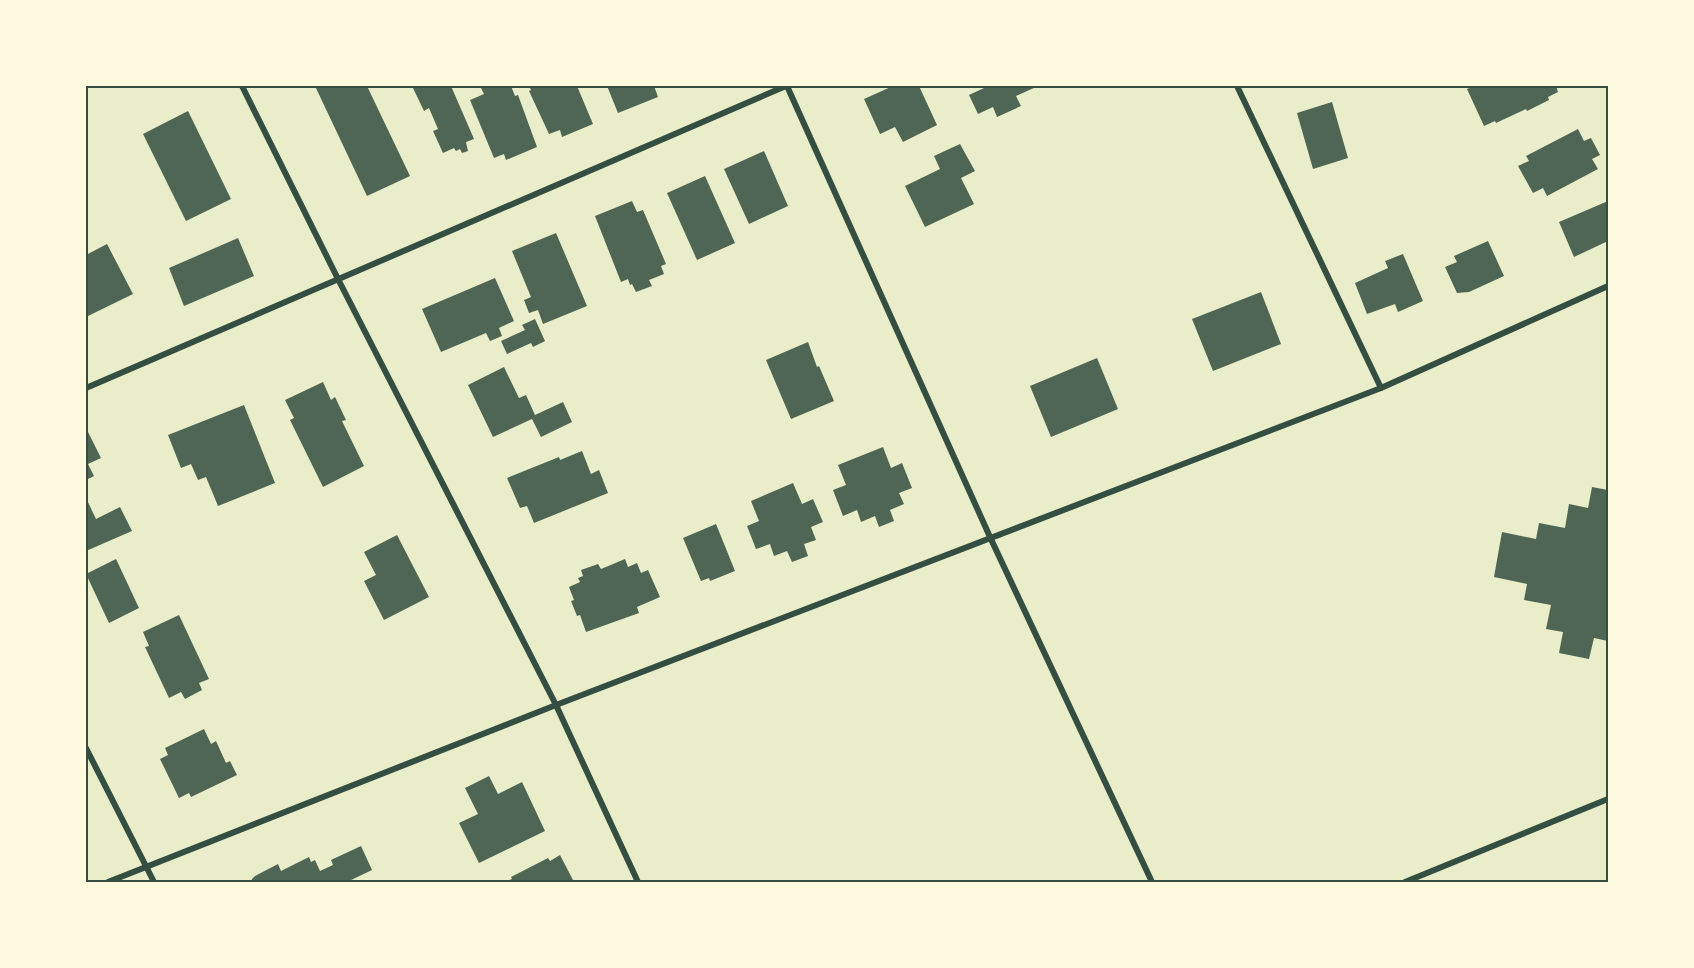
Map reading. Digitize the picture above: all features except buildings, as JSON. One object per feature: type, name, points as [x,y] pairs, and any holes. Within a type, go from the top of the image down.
[{"type":"street","points":[[242,86],[556,705],[638,882]]},
{"type":"street","points":[[86,388],[787,86],[990,537],[1152,882]]},
{"type":"street","points":[[1237,86],[1381,388]]},
{"type":"street","points":[[108,882],[556,705],[1381,388],[1608,286]]},
{"type":"street","points":[[86,748],[154,882]]},
{"type":"street","points":[[1405,882],[1608,799]]}]
